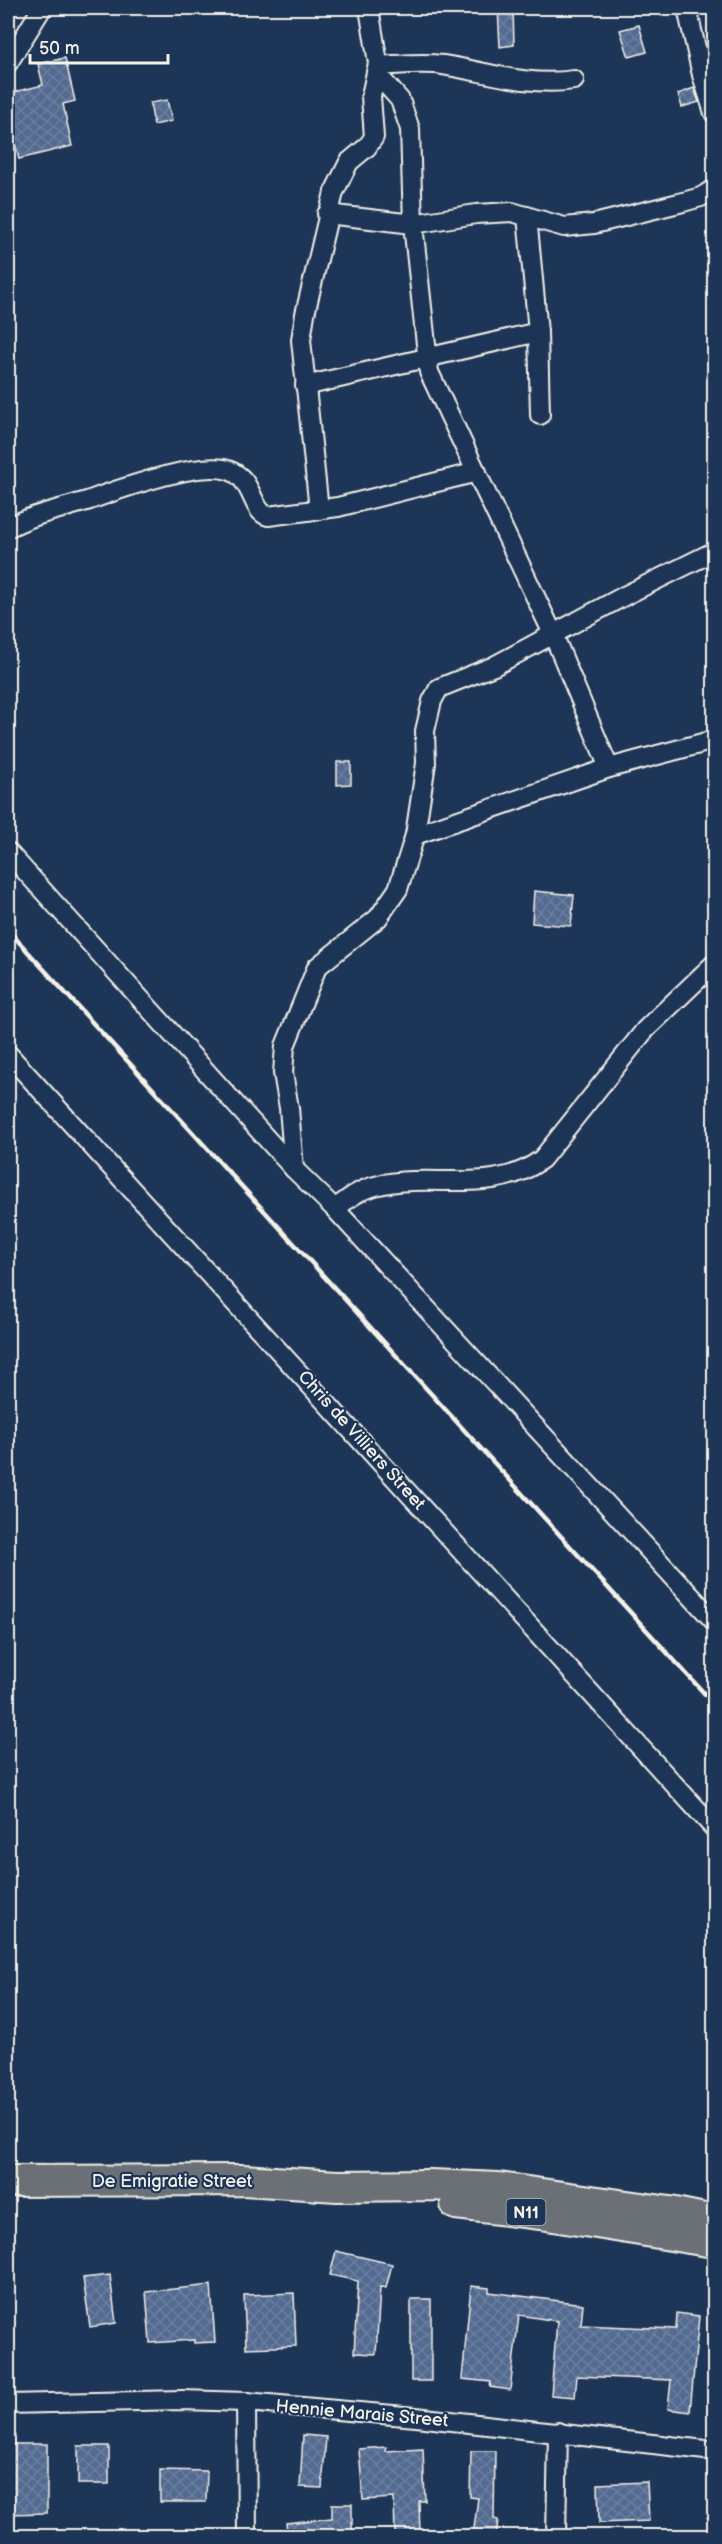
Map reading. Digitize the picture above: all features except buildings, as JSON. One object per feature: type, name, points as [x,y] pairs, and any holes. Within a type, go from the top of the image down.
[{"type":"highway","name":"De Emigratie Street","points":[[8,2181],[243,2180],[337,2186],[431,2185],[499,2188],[670,2212],[714,2222]]},
{"type":"highway","name":"De Emigratie Street","points":[[337,2186],[433,2202],[541,2214],[714,2242]]},
{"type":"street","points":[[8,63],[42,8]]},
{"type":"street","points":[[319,510],[305,386],[302,328],[327,214],[344,170],[374,137],[371,96],[377,70],[369,8]]},
{"type":"street","points":[[687,8],[702,75],[714,113]]},
{"type":"street","points":[[377,70],[440,64],[530,82],[574,80]]},
{"type":"street","points":[[377,70],[400,100],[410,129],[413,224],[427,359],[433,386],[477,472],[553,634],[609,768]]},
{"type":"street","points":[[327,214],[413,224],[496,212],[512,212],[552,225],[580,226],[683,202],[701,197],[714,189]]},
{"type":"street","points":[[527,216],[538,332],[540,415]]},
{"type":"street","points":[[305,386],[538,332]]},
{"type":"street","points":[[8,528],[37,516],[142,482],[208,468],[227,470],[243,479],[260,511],[265,515],[319,510],[477,472]]},
{"type":"street","points":[[294,1169],[289,1108],[283,1072],[285,1046],[317,967],[378,918],[398,889],[415,835],[426,763],[425,731],[432,701],[439,688],[494,666],[709,555]]},
{"type":"street","points":[[415,835],[609,768],[714,740]]},
{"type":"street","points":[[8,852],[294,1169],[335,1209],[714,1621]]},
{"type":"street","points":[[335,1209],[352,1196],[380,1185],[485,1180],[520,1173],[533,1166],[542,1159],[662,1011],[714,964]]},
{"type":"street","name":"Chris de Villiers Street","points":[[8,1054],[714,1828]]},
{"type":"street","name":"Hennie Marais Street","points":[[8,2404],[182,2400],[246,2402],[416,2417],[714,2451]]},
{"type":"street","points":[[246,2402],[247,2536]]},
{"type":"street","points":[[556,2536],[558,2432]]},
{"type":"railway","points":[[8,930],[714,1704]]}]
